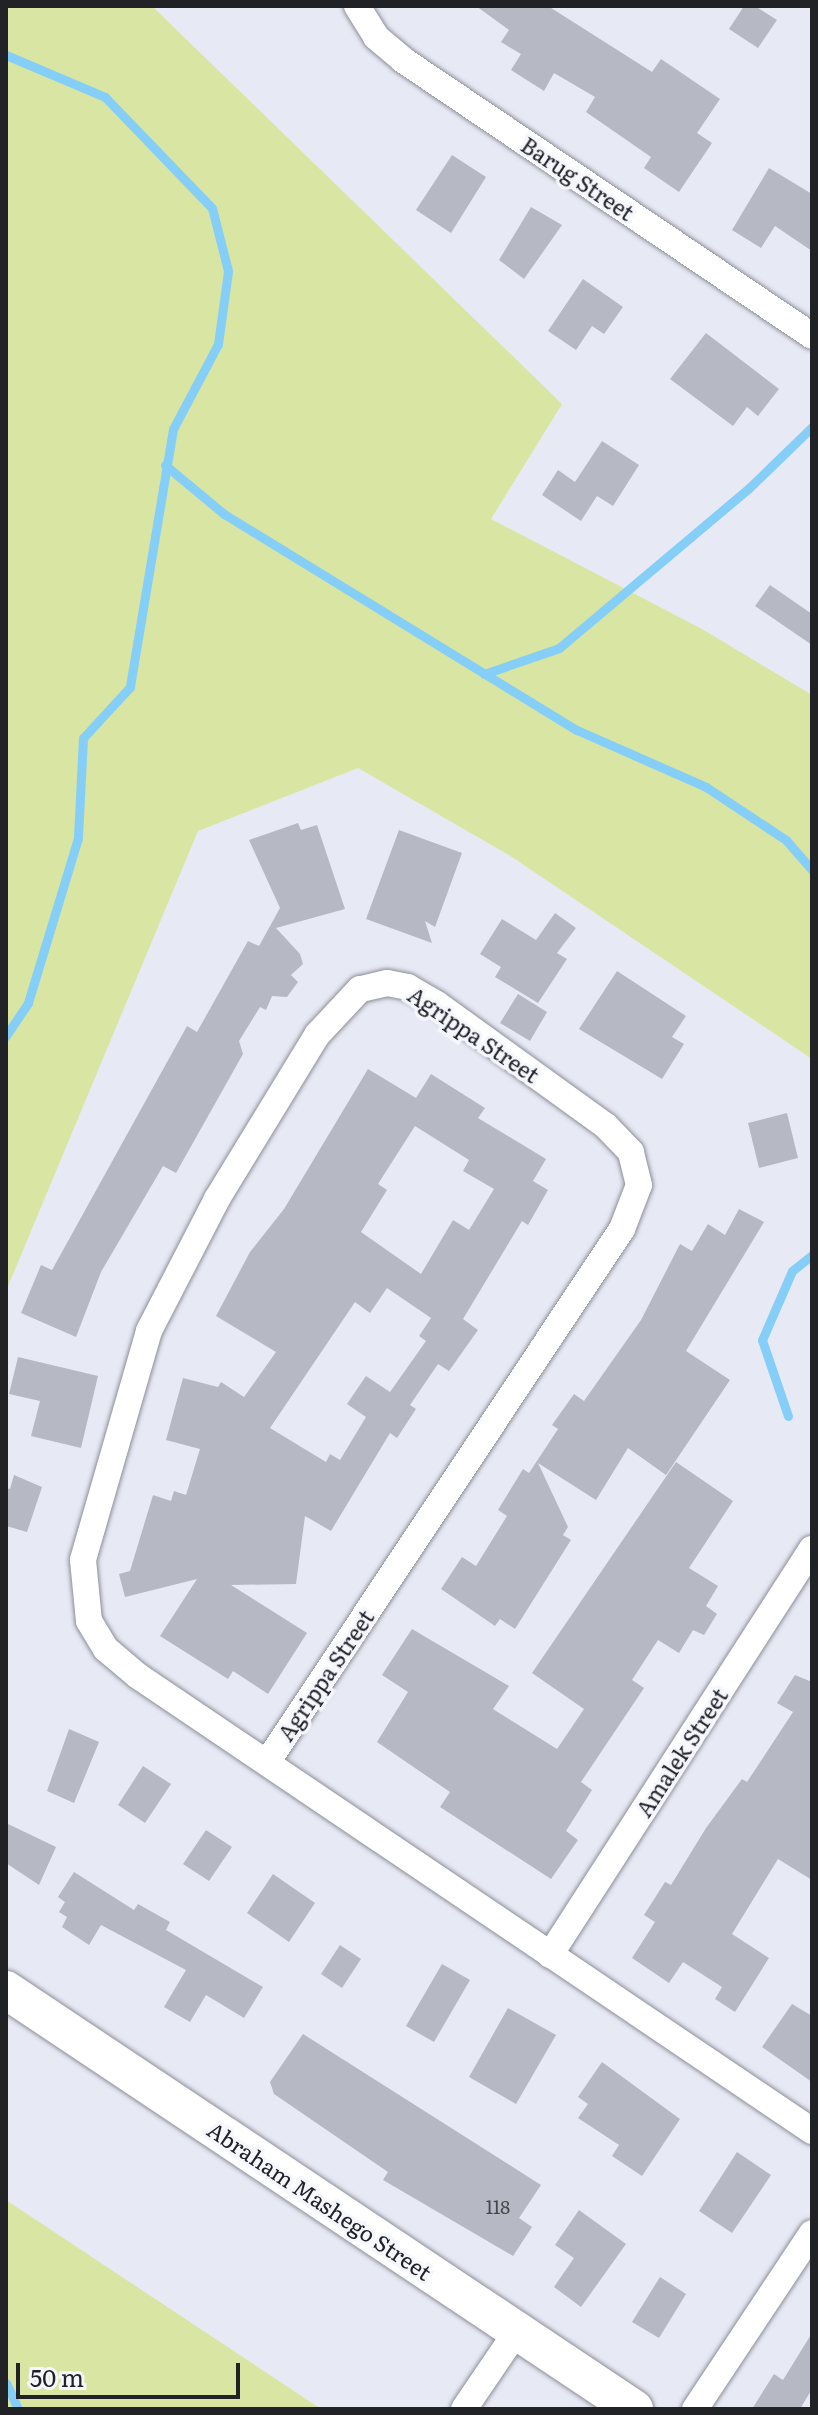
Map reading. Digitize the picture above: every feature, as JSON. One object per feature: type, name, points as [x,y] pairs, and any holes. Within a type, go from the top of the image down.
[{"type":"main road","name":"Abraham Mashego Street","points":[[6,1990],[634,2409]]},
{"type":"street","name":"Barug Street","points":[[357,6],[376,37],[403,60],[812,336]]},
{"type":"street","name":"Agrippa Street","points":[[268,1761],[622,1229],[639,1185],[631,1152],[606,1126],[437,1004],[408,987],[387,983],[360,989],[317,1035],[175,1276],[131,1380],[83,1560],[89,1621],[106,1649],[268,1761],[550,1955],[812,2131]]},
{"type":"street","name":"Amalek Street","points":[[550,1955],[812,1549]]},
{"type":"street","points":[[695,2409],[812,2233]]},
{"type":"street","points":[[464,2409],[517,2331]]},
{"type":"green space","points":[[6,6],[152,6],[562,404],[491,519],[702,629],[812,695],[812,1059],[512,857],[358,768],[198,831],[6,1291]]},
{"type":"green space","points":[[6,2200],[321,2409],[6,2409]]},
{"type":"building","points":[[476,6],[548,6],[652,72],[661,59],[720,99],[697,133],[712,143],[679,192],[644,168],[651,157],[586,112],[595,97],[554,73],[544,91],[511,70],[521,54],[501,42],[509,30]]},
{"type":"building","points":[[744,6],[755,6],[777,20],[758,48],[729,29]]},
{"type":"building","points":[[452,155],[486,177],[451,233],[416,210]]},
{"type":"building","points":[[769,168],[812,194],[812,251],[775,226],[761,248],[732,230]]},
{"type":"building","points":[[531,207],[562,225],[524,279],[499,260]]},
{"type":"building","points":[[583,279],[623,307],[604,334],[592,326],[576,350],[548,331]]},
{"type":"building","points":[[706,333],[779,389],[758,416],[747,407],[733,426],[670,379]]},
{"type":"building","points":[[602,441],[639,465],[613,506],[597,496],[581,521],[542,495],[558,470],[575,482]]},
{"type":"building","points":[[770,585],[812,614],[812,645],[755,606]]},
{"type":"building","points":[[298,823],[301,830],[317,825],[345,909],[276,928],[300,954],[303,964],[291,975],[298,982],[287,997],[272,996],[266,1010],[260,1007],[239,1041],[243,1054],[176,1173],[163,1166],[101,1272],[76,1337],[21,1313],[41,1265],[52,1270],[187,1026],[197,1032],[248,941],[259,946],[280,908],[249,840]]},
{"type":"building","points":[[399,830],[462,853],[435,927],[425,921],[432,943],[366,919]]},
{"type":"building","points":[[555,913],[576,928],[557,953],[567,959],[538,1003],[495,977],[501,967],[480,954],[502,919],[536,940]]},
{"type":"building","points":[[617,971],[686,1016],[672,1037],[684,1044],[662,1079],[579,1029]]},
{"type":"building","points":[[518,994],[547,1012],[530,1041],[500,1023]]},
{"type":"building","points":[[368,1069],[416,1098],[431,1074],[485,1108],[478,1118],[546,1159],[533,1181],[548,1190],[528,1225],[522,1221],[463,1319],[478,1330],[449,1371],[438,1364],[410,1405],[416,1409],[397,1438],[390,1433],[331,1531],[305,1516],[296,1584],[231,1585],[307,1633],[268,1694],[233,1671],[228,1679],[160,1636],[197,1579],[125,1597],[119,1574],[130,1571],[153,1495],[171,1501],[174,1491],[186,1495],[200,1449],[166,1440],[183,1378],[218,1387],[221,1382],[244,1397],[276,1352],[216,1316],[250,1252],[284,1209]],"holes":[[[415,1126],[469,1160],[463,1171],[494,1189],[469,1230],[453,1220],[421,1274],[361,1232],[387,1190],[378,1184]],[[387,1288],[431,1318],[419,1336],[426,1341],[390,1392],[366,1376],[347,1404],[366,1417],[340,1460],[330,1454],[326,1462],[270,1428],[355,1302],[370,1313]]]},
{"type":"building","points":[[787,1113],[798,1158],[759,1168],[748,1123]]},
{"type":"building","points":[[739,1209],[764,1222],[686,1351],[730,1380],[666,1475],[628,1448],[596,1500],[538,1463],[568,1527],[563,1535],[571,1540],[515,1629],[500,1619],[495,1626],[441,1589],[462,1557],[476,1566],[507,1516],[498,1510],[523,1469],[529,1473],[558,1429],[552,1425],[574,1394],[584,1401],[641,1320],[680,1244],[692,1251],[708,1224],[725,1235]]},
{"type":"building","points":[[18,1357],[98,1376],[81,1448],[31,1436],[40,1401],[9,1394]]},
{"type":"building","points":[[676,1462],[733,1501],[689,1568],[718,1586],[706,1606],[717,1614],[704,1635],[693,1630],[679,1653],[658,1640],[632,1680],[644,1688],[581,1782],[592,1790],[566,1831],[578,1840],[551,1879],[440,1807],[450,1792],[377,1742],[408,1692],[382,1675],[412,1629],[509,1686],[493,1709],[557,1749],[584,1709],[532,1673]]},
{"type":"building","points":[[14,1475],[42,1487],[27,1532],[6,1526],[6,1488],[10,1489]]},
{"type":"building","points":[[795,1675],[812,1682],[812,1880],[778,1859],[732,1934],[769,1958],[735,2012],[715,1999],[722,1987],[683,1962],[669,1983],[632,1958],[655,1922],[644,1915],[665,1882],[671,1885],[706,1828],[742,1779],[747,1782],[793,1712],[777,1703]]},
{"type":"building","points":[[69,1729],[99,1742],[74,1803],[47,1791]]},
{"type":"building","points":[[143,1766],[171,1784],[145,1823],[118,1805]]},
{"type":"building","points":[[6,1823],[56,1847],[39,1885],[6,1863]]},
{"type":"building","points":[[206,1830],[232,1847],[209,1881],[183,1864]]},
{"type":"building","points":[[74,1872],[134,1910],[138,1904],[170,1922],[166,1930],[263,1987],[244,2018],[206,1995],[190,2022],[164,2007],[186,1970],[101,1925],[89,1945],[62,1927],[67,1917],[59,1912],[65,1902],[58,1897]]},
{"type":"building","points":[[273,1874],[315,1903],[289,1942],[247,1913]]},
{"type":"building","points":[[340,1945],[361,1959],[342,1988],[321,1974]]},
{"type":"building","points":[[442,1964],[470,1980],[434,2042],[406,2026]]},
{"type":"building","points":[[792,2004],[812,2016],[812,2082],[762,2047]]},
{"type":"building","points":[[508,2008],[556,2035],[516,2104],[469,2077]]},
{"type":"building","points":[[303,2034],[541,2185],[519,2218],[532,2227],[513,2256],[383,2180],[388,2172],[274,2094],[270,2082]]},
{"type":"building","points":[[602,2062],[680,2119],[642,2176],[612,2156],[619,2145],[578,2118],[588,2104],[578,2097]]},
{"type":"building","points":[[737,2152],[771,2175],[732,2233],[699,2211]]},
{"type":"building","points":[[579,2210],[626,2244],[581,2307],[554,2287],[574,2258],[555,2245]]},
{"type":"building","points":[[660,2277],[686,2294],[659,2338],[632,2322]]},
{"type":"building","points":[[812,2333],[812,2389],[800,2409],[752,2409],[774,2374],[783,2380]]},
{"type":"waterway","points":[[6,55],[105,97],[212,208],[228,271],[218,344],[173,429],[130,687],[83,738],[78,838],[28,1003],[6,1036]]},
{"type":"waterway","points":[[484,674],[559,648],[749,488],[812,427]]},
{"type":"waterway","points":[[165,465],[224,514],[577,730],[706,787],[786,840],[812,870]]},
{"type":"waterway","points":[[788,1416],[762,1340],[792,1271],[812,1255]]},
{"type":"waterway","points":[[6,2383],[18,2409]]}]
